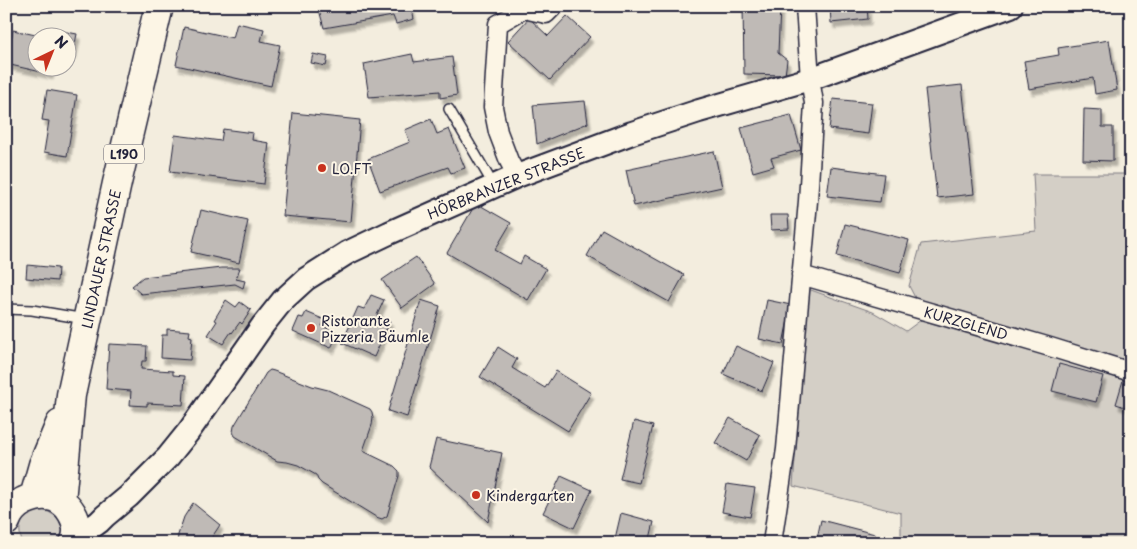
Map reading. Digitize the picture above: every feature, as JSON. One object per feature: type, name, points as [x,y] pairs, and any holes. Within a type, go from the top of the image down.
[{"type":"main road","name":"LINDAUER STRASSE","points":[[34,496],[43,465],[71,395],[158,6]]},
{"type":"main road","name":"LINDAUER STRASSE","points":[[71,395],[66,507],[77,524],[75,541]]},
{"type":"main road","points":[[6,520],[20,503],[34,496],[48,496],[66,507]]},
{"type":"main road","points":[[6,539],[7,543]]},
{"type":"street","points":[[517,176],[498,132],[492,108],[498,24],[524,9],[546,14],[554,6]]},
{"type":"street","points":[[772,543],[786,449],[808,201],[814,103],[810,79],[805,6]]},
{"type":"street","name":"HÖRBRANZER STRASSE","points":[[75,541],[129,496],[168,457],[189,431],[263,325],[283,300],[306,279],[347,254],[389,232],[517,176],[632,133],[699,110],[810,79],[1011,6]]},
{"type":"street","name":"KURZGLEND","points":[[801,275],[1131,372]]},
{"type":"street","points":[[66,507],[105,516]]},
{"type":"lane","points":[[449,110],[494,186]]},
{"type":"lane","points":[[6,309],[32,310],[88,319]]},
{"type":"shaded area","points":[[1131,107],[1131,543],[901,543],[901,513],[793,486],[808,289],[873,312],[906,331],[925,317],[909,286],[921,244],[1036,231],[1033,174],[1124,174]]},
{"type":"shaded area","points":[[43,510],[57,518],[62,526],[59,543],[23,543],[20,531],[23,520],[31,513]]},
{"type":"building","points":[[318,6],[411,6],[414,19],[396,24],[393,16],[324,28]]},
{"type":"building","points":[[743,6],[780,6],[778,53],[787,60],[785,75],[744,74]]},
{"type":"building","points":[[830,6],[867,6],[868,19],[831,23]]},
{"type":"building","points":[[567,16],[590,37],[550,80],[508,41],[529,18],[548,36]]},
{"type":"building","points":[[237,23],[264,29],[261,41],[280,45],[271,86],[176,65],[184,27],[233,38]]},
{"type":"building","points":[[13,30],[28,33],[28,69],[6,64]]},
{"type":"building","points":[[1109,40],[1117,90],[1095,94],[1093,78],[1029,89],[1024,61],[1059,55],[1058,48]]},
{"type":"building","points":[[313,54],[328,57],[326,66],[311,63]]},
{"type":"building","points":[[412,54],[414,62],[452,57],[457,95],[440,98],[440,91],[369,97],[364,64]]},
{"type":"building","points":[[962,85],[974,194],[937,198],[925,89]]},
{"type":"building","points":[[47,90],[77,95],[67,156],[44,152],[49,121],[42,120]]},
{"type":"building","points":[[833,99],[872,103],[868,134],[829,129]]},
{"type":"building","points":[[585,101],[588,123],[537,144],[533,105]]},
{"type":"building","points":[[1084,109],[1102,110],[1102,127],[1113,127],[1113,161],[1083,160]]},
{"type":"building","name":"LO.FT","points":[[293,113],[360,120],[351,222],[283,216]]},
{"type":"building","points":[[791,115],[801,150],[771,158],[774,166],[753,172],[741,128]]},
{"type":"building","points":[[431,119],[437,134],[449,129],[465,168],[451,173],[448,167],[380,191],[368,159],[410,142],[405,130]]},
{"type":"building","points":[[223,129],[253,133],[252,140],[269,143],[264,184],[170,172],[175,135],[221,141]]},
{"type":"building","points":[[714,151],[722,187],[634,206],[626,170]]},
{"type":"building","points":[[831,167],[884,174],[880,202],[827,196]]},
{"type":"building","points":[[476,203],[511,223],[495,250],[520,264],[524,256],[546,269],[528,300],[447,253]]},
{"type":"building","points":[[201,210],[248,221],[239,263],[191,252]]},
{"type":"building","points":[[770,215],[788,215],[789,229],[771,230]]},
{"type":"building","points":[[845,224],[909,240],[900,273],[837,256]]},
{"type":"building","points":[[602,229],[684,275],[669,302],[587,256]]},
{"type":"building","points":[[416,257],[435,284],[402,308],[382,280]]},
{"type":"building","points":[[27,265],[58,268],[57,281],[26,278]]},
{"type":"building","points":[[221,268],[240,268],[236,279],[245,281],[243,288],[235,284],[141,294],[132,286],[143,277]]},
{"type":"building","points":[[371,295],[384,300],[377,315],[390,321],[374,357],[342,343],[358,307],[364,309]]},
{"type":"building","points":[[226,300],[236,307],[240,302],[251,310],[242,324],[240,322],[223,344],[208,335],[217,321],[214,320]]},
{"type":"building","points":[[421,300],[440,306],[407,417],[388,411]]},
{"type":"building","points":[[767,300],[791,305],[783,344],[759,339]]},
{"type":"building","name":"Ristorante Pizzeria Bäumle","points":[[306,312],[325,320],[322,326],[338,333],[331,348],[293,331],[299,317],[303,318]]},
{"type":"building","points":[[167,329],[190,331],[189,336],[192,337],[190,360],[161,358],[162,335],[167,335]]},
{"type":"building","points":[[109,344],[147,346],[146,361],[142,361],[141,369],[173,371],[173,375],[185,376],[183,405],[147,403],[147,406],[130,405],[131,391],[106,389]]},
{"type":"building","points":[[736,346],[774,363],[762,391],[723,374]]},
{"type":"building","points":[[498,347],[517,359],[512,368],[545,388],[556,371],[591,393],[568,431],[480,377]]},
{"type":"building","points":[[1059,364],[1103,376],[1096,402],[1052,391]]},
{"type":"building","points":[[270,370],[328,390],[370,409],[373,418],[372,425],[363,451],[394,466],[399,471],[387,516],[382,519],[376,517],[322,484],[316,475],[298,465],[277,461],[235,436],[233,432],[234,426],[266,373]]},
{"type":"building","points":[[1124,377],[1131,379],[1131,409],[1116,404]]},
{"type":"building","points":[[730,418],[760,435],[746,461],[715,443]]},
{"type":"building","points":[[634,421],[653,426],[639,483],[620,479]]},
{"type":"building","name":"Kindergarten","points":[[436,439],[502,453],[488,522],[429,467]]},
{"type":"building","points":[[561,476],[592,490],[574,528],[543,513]]},
{"type":"building","points":[[727,484],[755,488],[750,517],[722,512]]},
{"type":"building","points":[[193,503],[220,525],[210,543],[177,543],[184,517]]},
{"type":"building","points":[[621,513],[654,522],[649,543],[614,543]]},
{"type":"building","points":[[821,520],[875,534],[872,543],[816,543]]},
{"type":"place","name":"LO.FT","points":[[322,168]]},
{"type":"place","name":"Ristorante Pizzeria Bäumle","points":[[311,328]]},
{"type":"place","name":"Kindergarten","points":[[476,495]]}]
